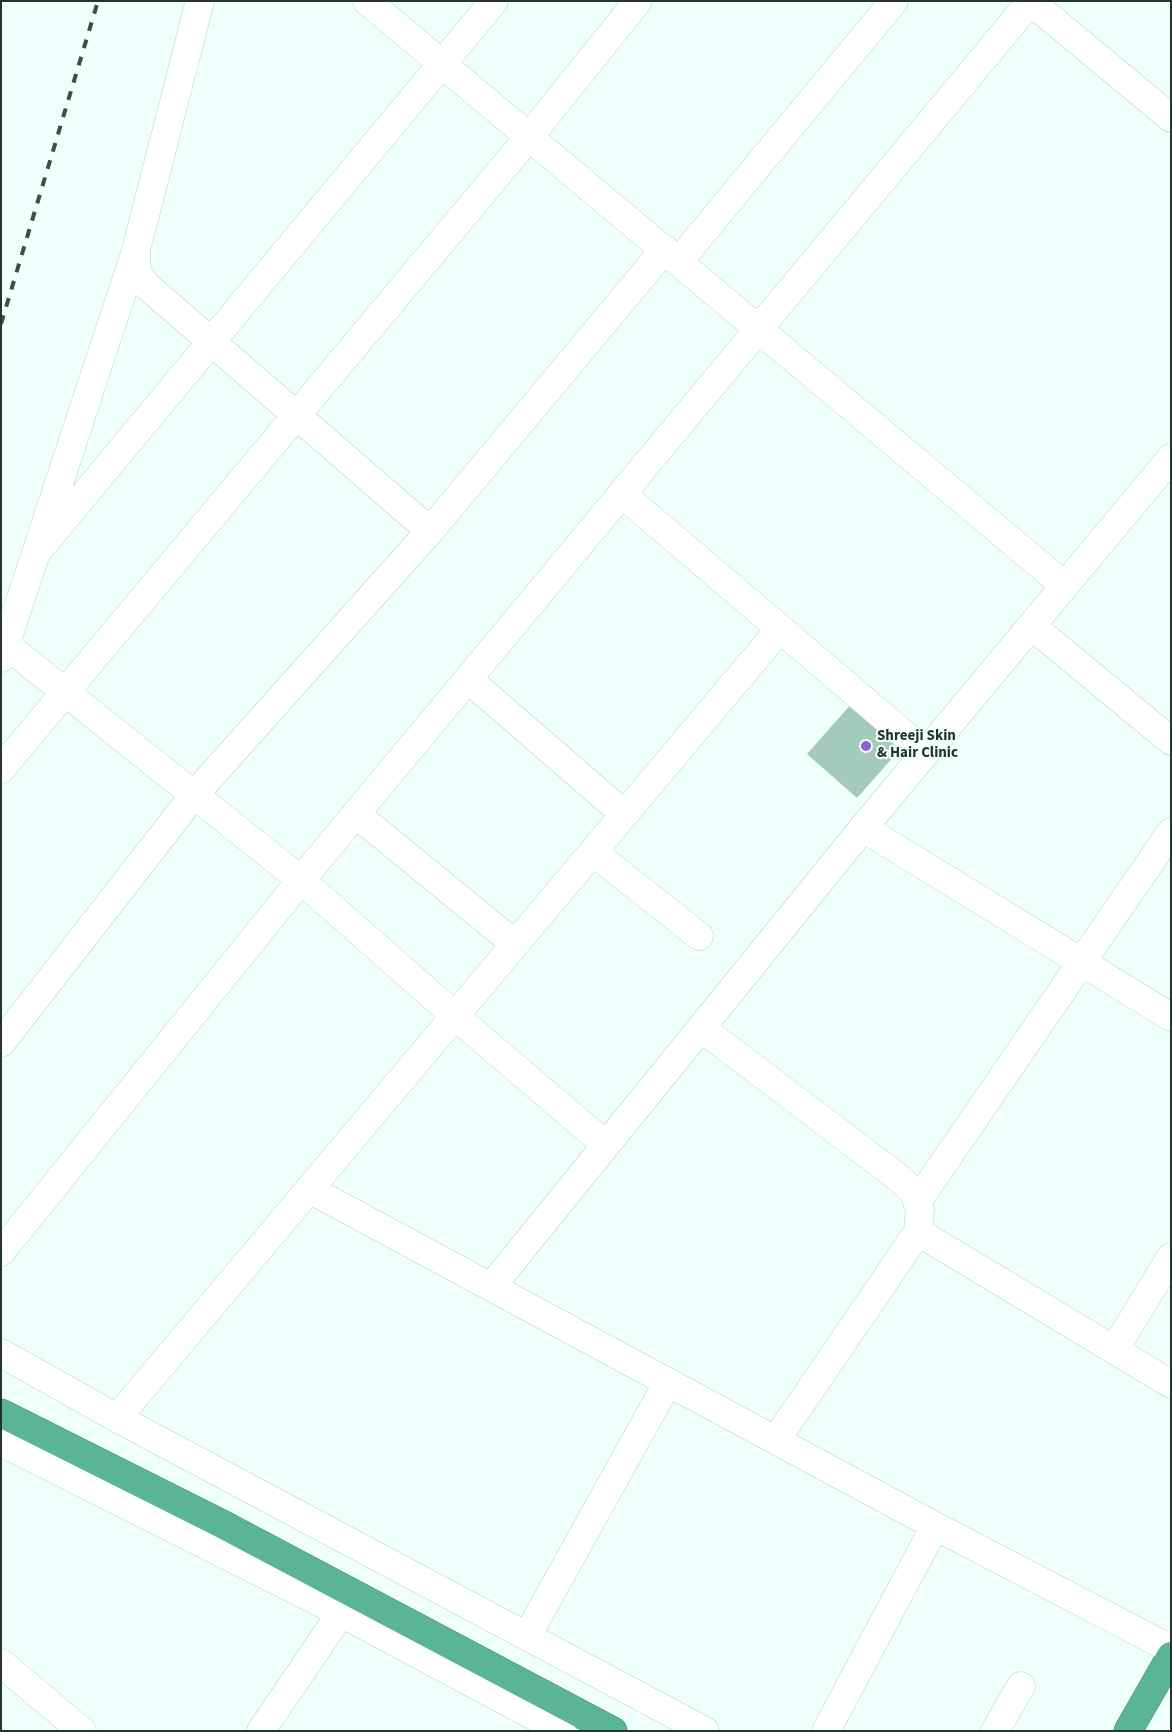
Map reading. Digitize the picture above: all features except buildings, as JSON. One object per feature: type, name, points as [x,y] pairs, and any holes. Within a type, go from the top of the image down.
[{"type":"highway","points":[[1,1412],[222,1524],[613,1731]]},
{"type":"highway","points":[[1128,1731],[1171,1656]]},
{"type":"street","points":[[200,1],[136,250],[3,651],[64,692],[301,880],[455,1016],[606,1145]]},
{"type":"street","points":[[367,1],[760,328],[1065,586]]},
{"type":"street","points":[[36,552],[494,1]]},
{"type":"street","points":[[1,769],[530,136],[638,1]]},
{"type":"street","points":[[1,1043],[194,795],[430,530],[894,1]]},
{"type":"street","points":[[1,1252],[301,880],[1030,1],[1171,118]]},
{"type":"street","points":[[136,250],[137,273],[148,286],[430,530]]},
{"type":"street","points":[[491,1287],[863,828],[1171,458]]},
{"type":"street","points":[[622,494],[926,753]]},
{"type":"street","points":[[1032,626],[1171,741]]},
{"type":"street","points":[[116,1418],[780,629]]},
{"type":"street","points":[[468,679],[624,814]]},
{"type":"street","points":[[356,814],[515,944]]},
{"type":"street","points":[[863,828],[1171,1017]]},
{"type":"street","points":[[917,1202],[1171,832]]},
{"type":"street","points":[[593,852],[699,936]]},
{"type":"street","points":[[701,1028],[895,1174],[913,1191],[920,1209],[918,1232],[776,1440]]},
{"type":"street","points":[[309,1189],[936,1526],[1171,1649]]},
{"type":"street","points":[[918,1232],[1171,1384]]},
{"type":"street","points":[[1114,1350],[1171,1257]]},
{"type":"street","points":[[1,1353],[116,1418],[705,1731]]},
{"type":"street","points":[[527,1636],[668,1382]]},
{"type":"street","points":[[1,1442],[341,1613],[562,1731]]},
{"type":"street","points":[[826,1731],[936,1526]]},
{"type":"street","points":[[261,1731],[341,1613]]},
{"type":"street","points":[[1,1663],[82,1731]]},
{"type":"street","points":[[995,1731],[1021,1686]]},
{"type":"railway","points":[[1,324],[98,1]]},
{"type":"place","name":"Shreeji Skin & Hair Clinic","points":[[866,746]]}]
